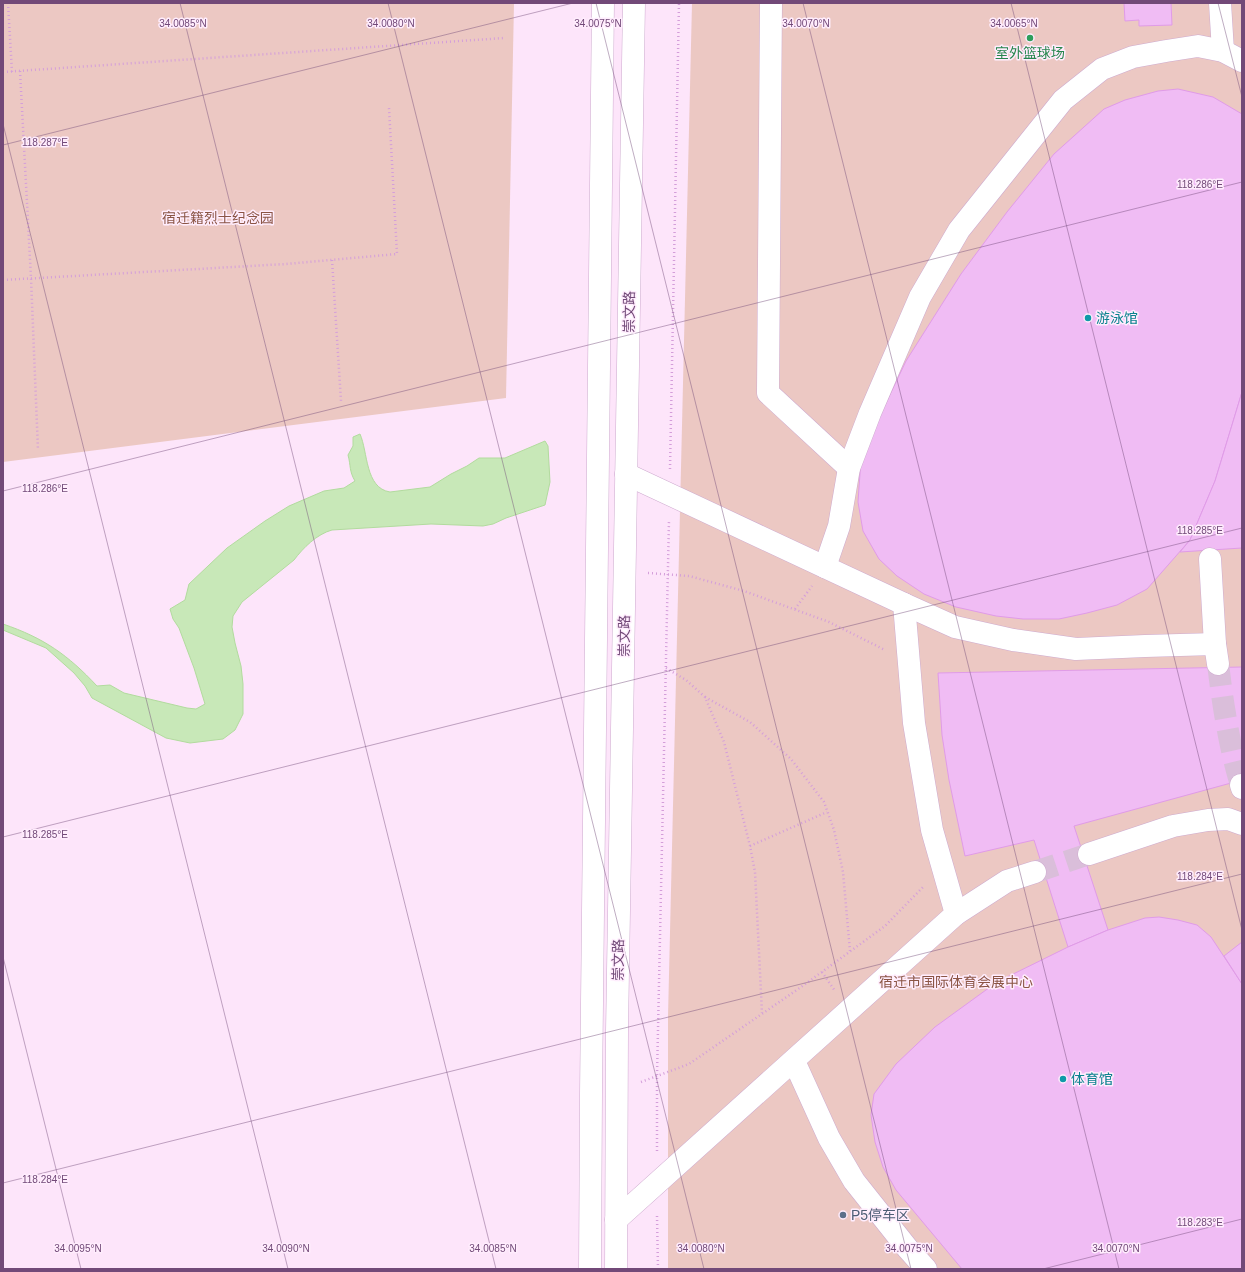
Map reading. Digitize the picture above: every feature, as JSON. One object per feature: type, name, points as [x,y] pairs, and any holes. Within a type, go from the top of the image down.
[{"type":"street","name":"崇文路","points":[[590,1269],[603,3]]},
{"type":"street","name":"崇文路","points":[[616,1269],[616,1091],[634,3]]},
{"type":"street","points":[[771,3],[768,393],[849,468]]},
{"type":"street","points":[[1220,3],[1223,51]]},
{"type":"street","points":[[825,567],[839,526],[849,468],[870,413],[920,297],[959,230],[1063,100],[1102,69],[1133,57],[1198,46],[1223,51],[1242,61]]},
{"type":"street","points":[[626,474],[956,627],[1013,640],[1076,649],[1145,646],[1217,654],[1210,558]]},
{"type":"street","points":[[904,604],[914,723],[932,830],[956,914]]},
{"type":"street","points":[[1089,854],[1173,826],[1215,819],[1228,819],[1242,824]]},
{"type":"street","points":[[616,1220],[956,914],[1007,881],[1035,872]]},
{"type":"street","points":[[794,1061],[829,1138],[854,1181],[908,1249],[926,1269]]},
{"type":"path","points":[[8,3],[12,72]]},
{"type":"path","points":[[658,1269],[657,1076],[679,3]]},
{"type":"path","points":[[3,72],[504,38]]},
{"type":"path","points":[[20,71],[38,450]]},
{"type":"path","points":[[3,280],[286,264],[397,254],[389,108]]},
{"type":"path","points":[[332,260],[341,401]]},
{"type":"path","points":[[795,610],[825,567]]},
{"type":"path","points":[[625,571],[689,576],[731,588],[829,622],[909,662]]},
{"type":"path","points":[[666,668],[686,680],[706,697],[750,722],[791,760],[824,802],[834,830],[843,872],[850,952]]},
{"type":"path","points":[[706,697],[724,742],[755,872],[762,1014]]},
{"type":"path","points":[[750,846],[827,812]]},
{"type":"path","points":[[616,1091],[689,1064],[762,1014],[885,926],[943,867]]},
{"type":"green space","name":"宿迁籍烈士纪念园","points":[[3,3],[514,3],[506,398],[3,462]]},
{"type":"green space","name":"宿迁市国际体育会展中心","points":[[692,3],[1242,3],[1242,1269],[668,1269],[668,1017]]},
{"type":"shaded area","points":[[360,434],[372,477],[376,484],[382,489],[390,492],[430,487],[479,458],[505,458],[545,441],[548,446],[550,482],[545,505],[493,524],[483,526],[431,524],[332,530],[316,538],[306,546],[294,560],[242,602],[233,616],[232,627],[241,666],[243,684],[243,714],[235,730],[223,739],[190,743],[166,738],[92,698],[85,686],[74,673],[46,648],[3,630],[3,624],[18,629],[43,642],[65,656],[97,686],[110,685],[124,693],[196,709],[205,704],[194,668],[170,609],[185,600],[189,584],[227,548],[265,521],[289,506],[324,491],[344,488],[355,481],[351,471],[348,455],[353,446],[353,437]]},
{"type":"building","points":[[1124,3],[1171,3],[1172,25],[1139,26],[1139,20],[1125,21]]},
{"type":"building","name":"游泳馆","points":[[1178,89],[1213,97],[1242,114],[1242,392],[1215,481],[1190,540],[1147,589],[1117,605],[1059,619],[1023,619],[996,616],[956,607],[924,594],[897,576],[879,559],[863,531],[858,502],[861,459],[906,361],[961,274],[1007,212],[1054,154],[1104,109],[1125,100],[1158,91]]},
{"type":"building","points":[[1242,392],[1242,548],[1180,552],[1190,540],[1215,481]]},
{"type":"building","points":[[1242,667],[1242,780],[1074,826],[1108,930],[1068,947],[1034,840],[965,856],[949,780],[942,735],[938,673]]},
{"type":"building","name":"体育馆","points":[[1159,917],[1197,925],[1211,937],[1242,984],[1242,1269],[962,1269],[896,1190],[883,1167],[875,1142],[871,1115],[874,1094],[896,1064],[935,1027],[997,982],[1068,947],[1108,930],[1145,918]]},
{"type":"building","points":[[1242,942],[1242,984],[1224,956]]},
{"type":"tunnel","points":[[1218,664],[1227,725],[1241,785]]},
{"type":"tunnel","points":[[1035,872],[1089,854]]},
{"type":"place","name":"室外篮球场","points":[[1030,38]]},
{"type":"place","name":"游泳馆","points":[[1088,318]]},
{"type":"place","name":"体育馆","points":[[1063,1079]]},
{"type":"place","name":"P5停车区","points":[[843,1215]]}]
